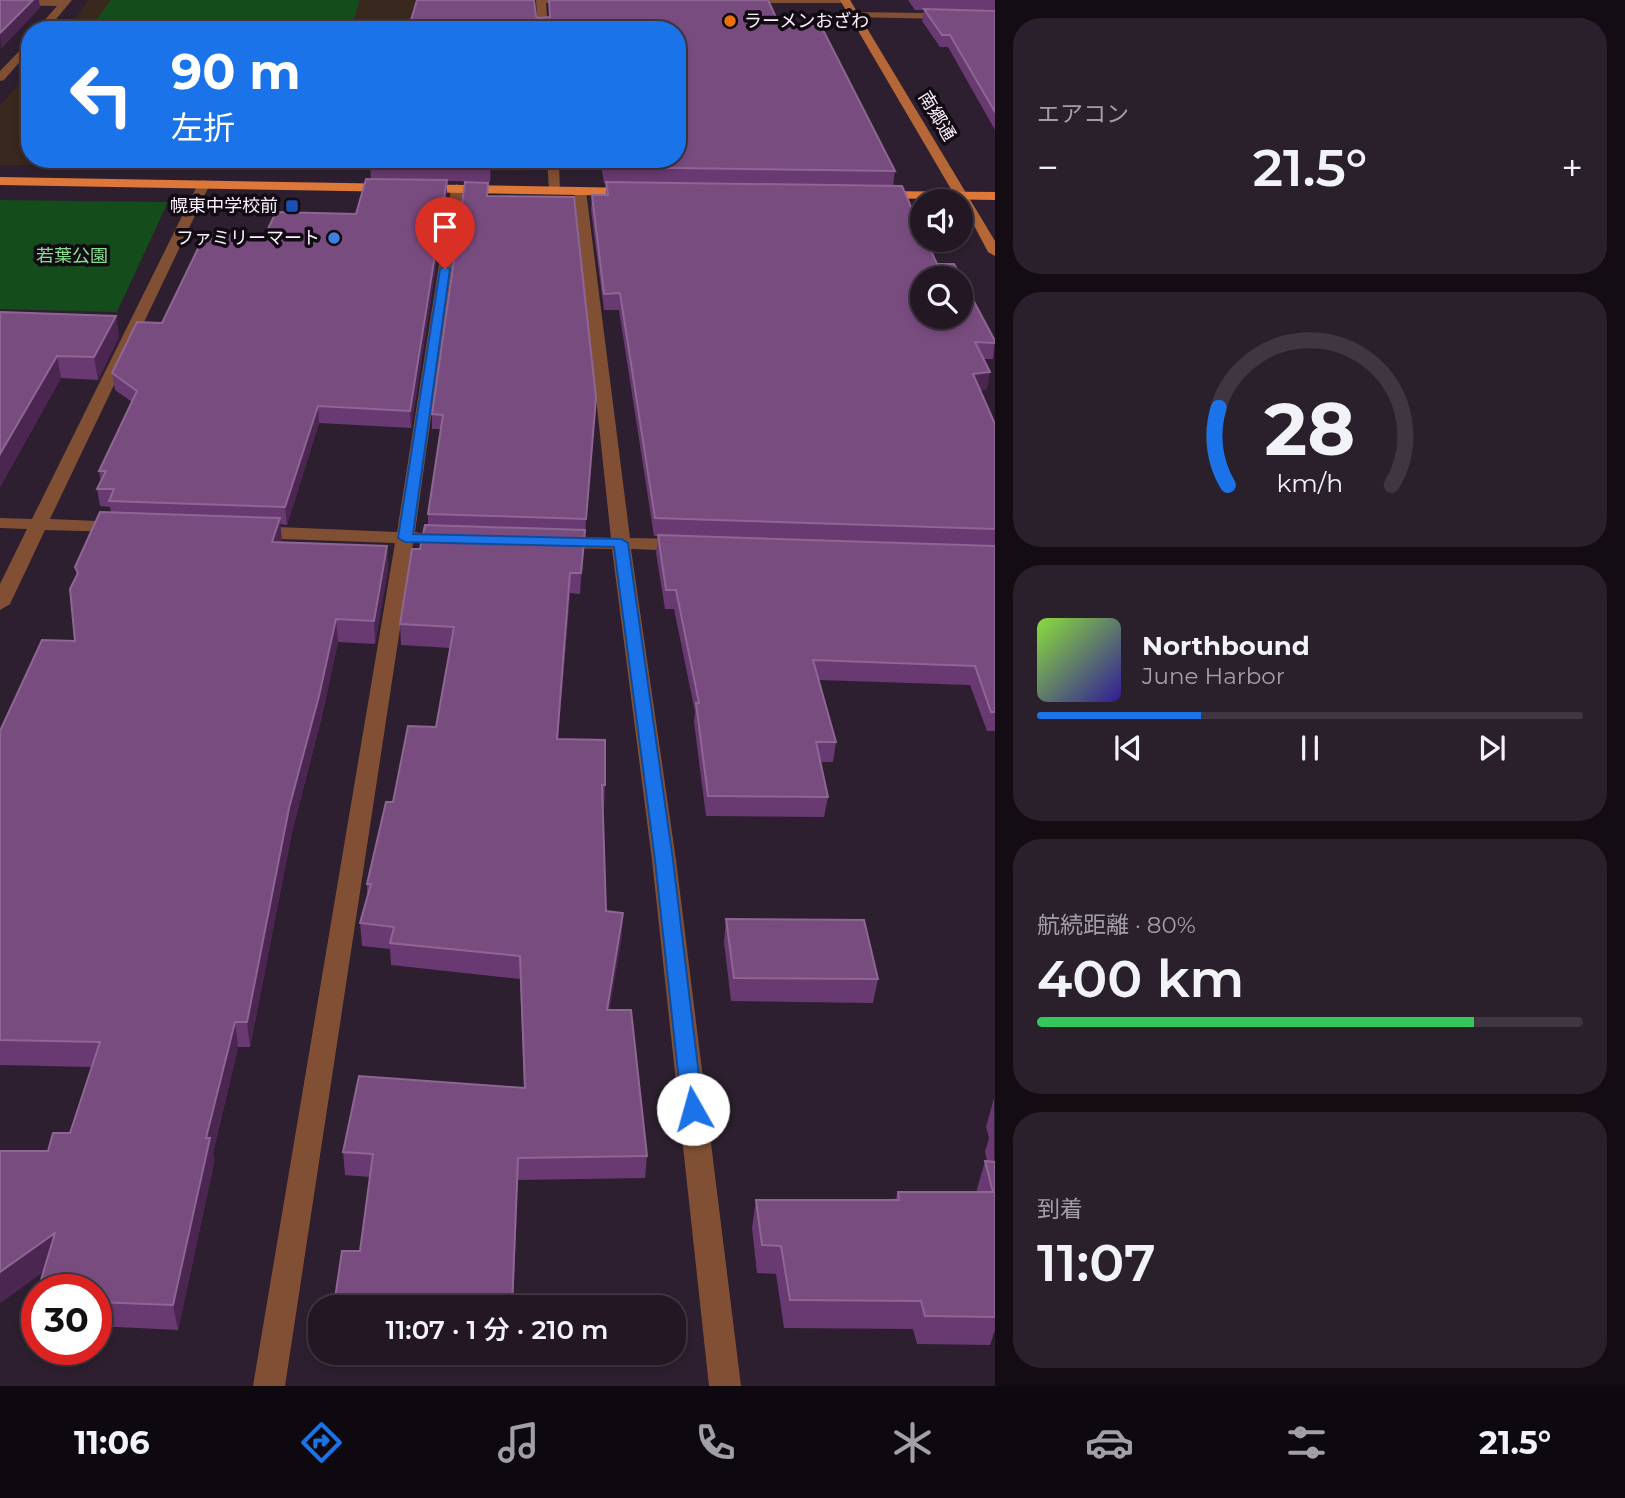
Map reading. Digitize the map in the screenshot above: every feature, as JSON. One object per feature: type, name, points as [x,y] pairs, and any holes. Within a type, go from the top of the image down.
[{"type":"main road","points":[[0,181],[648,192]]},
{"type":"main road","points":[[865,195],[910,195]]},
{"type":"main road","points":[[973,196],[995,196]]},
{"type":"street","points":[[542,21],[541,0],[582,0]]},
{"type":"street","points":[[721,0],[846,0]]},
{"type":"street","name":"南郷通","points":[[846,0],[958,189]]},
{"type":"street","points":[[0,2],[66,1]]},
{"type":"street","points":[[49,21],[66,1]]},
{"type":"street","points":[[853,15],[995,17]]},
{"type":"street","points":[[0,78],[16,52],[21,49]]},
{"type":"street","points":[[554,168],[555,190]]},
{"type":"street","points":[[0,604],[39,524],[128,323],[204,184]]},
{"type":"street","points":[[269,1386],[405,538],[457,188]]},
{"type":"street","points":[[580,191],[621,543],[664,860],[725,1386]]},
{"type":"street","name":"南郷通","points":[[973,215],[995,253]]},
{"type":"street","points":[[0,523],[134,528]]},
{"type":"street","points":[[229,531],[432,538]]},
{"type":"street","points":[[540,541],[704,546]]},
{"type":"shaded area","points":[[89,0],[529,0],[529,21],[73,21]]},
{"type":"shaded area","points":[[21,82],[21,165],[0,165],[0,106]]},
{"type":"shaded area","points":[[262,168],[525,168],[525,171]]},
{"type":"green space","points":[[111,0],[360,0],[353,21],[95,21]]},
{"type":"green space","name":"若葉公園","points":[[0,200],[168,202],[117,312],[0,309]]},
{"type":"building","points":[[0,0],[33,0],[0,33]]},
{"type":"building","points":[[417,0],[534,0],[538,18],[550,17],[549,0],[768,0],[780,26],[821,26],[895,171],[677,168],[686,168],[686,21],[411,21]]},
{"type":"building","points":[[924,9],[995,11],[995,112],[950,35],[942,35]]},
{"type":"building","points":[[366,179],[447,180],[410,411],[318,406],[285,507],[109,501],[114,489],[97,489],[106,471],[99,471],[137,391],[112,373],[137,322],[162,323],[205,234],[265,235],[276,212],[356,214]]},
{"type":"building","points":[[465,182],[488,183],[487,196],[574,197],[596,398],[586,519],[428,514],[443,415],[432,414]]},
{"type":"building","points":[[606,182],[902,186],[910,204],[910,252],[932,252],[937,264],[955,266],[910,266],[910,329],[973,329],[973,300],[995,341],[975,342],[990,372],[973,374],[995,424],[995,529],[655,518],[620,293],[604,294],[592,195],[608,195]]},
{"type":"building","points":[[0,312],[116,316],[94,357],[57,356],[0,454]]},
{"type":"building","points":[[100,512],[280,518],[272,542],[387,546],[374,621],[336,619],[289,808],[247,1022],[235,1022],[206,1138],[210,1138],[173,1305],[112,1303],[112,1274],[43,1274],[55,1233],[0,1272],[0,1151],[48,1151],[53,1133],[70,1133],[100,1042],[0,1040],[0,731],[42,640],[75,641],[70,589],[78,573],[75,567]]},
{"type":"building","points":[[425,525],[585,530],[581,573],[570,573],[557,739],[605,740],[605,785],[602,785],[606,911],[623,913],[607,1010],[631,1010],[647,1156],[518,1158],[512,1295],[335,1295],[342,1251],[360,1251],[373,1154],[343,1152],[359,1076],[525,1088],[520,956],[390,943],[394,927],[360,923],[371,884],[367,884],[386,802],[393,802],[408,726],[436,727],[454,627],[400,624],[412,549],[420,549]]},
{"type":"building","points":[[658,535],[995,546],[995,712],[991,712],[975,666],[813,660],[836,742],[816,742],[828,797],[708,796],[696,703],[699,703],[676,590],[666,590]]},
{"type":"building","points":[[726,919],[864,920],[878,979],[734,978]]},
{"type":"building","points":[[985,1161],[995,1162],[995,1317],[925,1316],[921,1301],[790,1300],[781,1246],[762,1245],[756,1200],[899,1200],[898,1192],[993,1192]]},
{"type":"place","name":"ラーメンおざわ","points":[[730,21]]},
{"type":"place","name":"幌東中学校前","points":[[292,206]]},
{"type":"place","name":"ファミリーマート","points":[[334,238]]},
{"type":"route","points":[[445,269],[405,538],[621,543],[664,860],[693,1109]]}]
